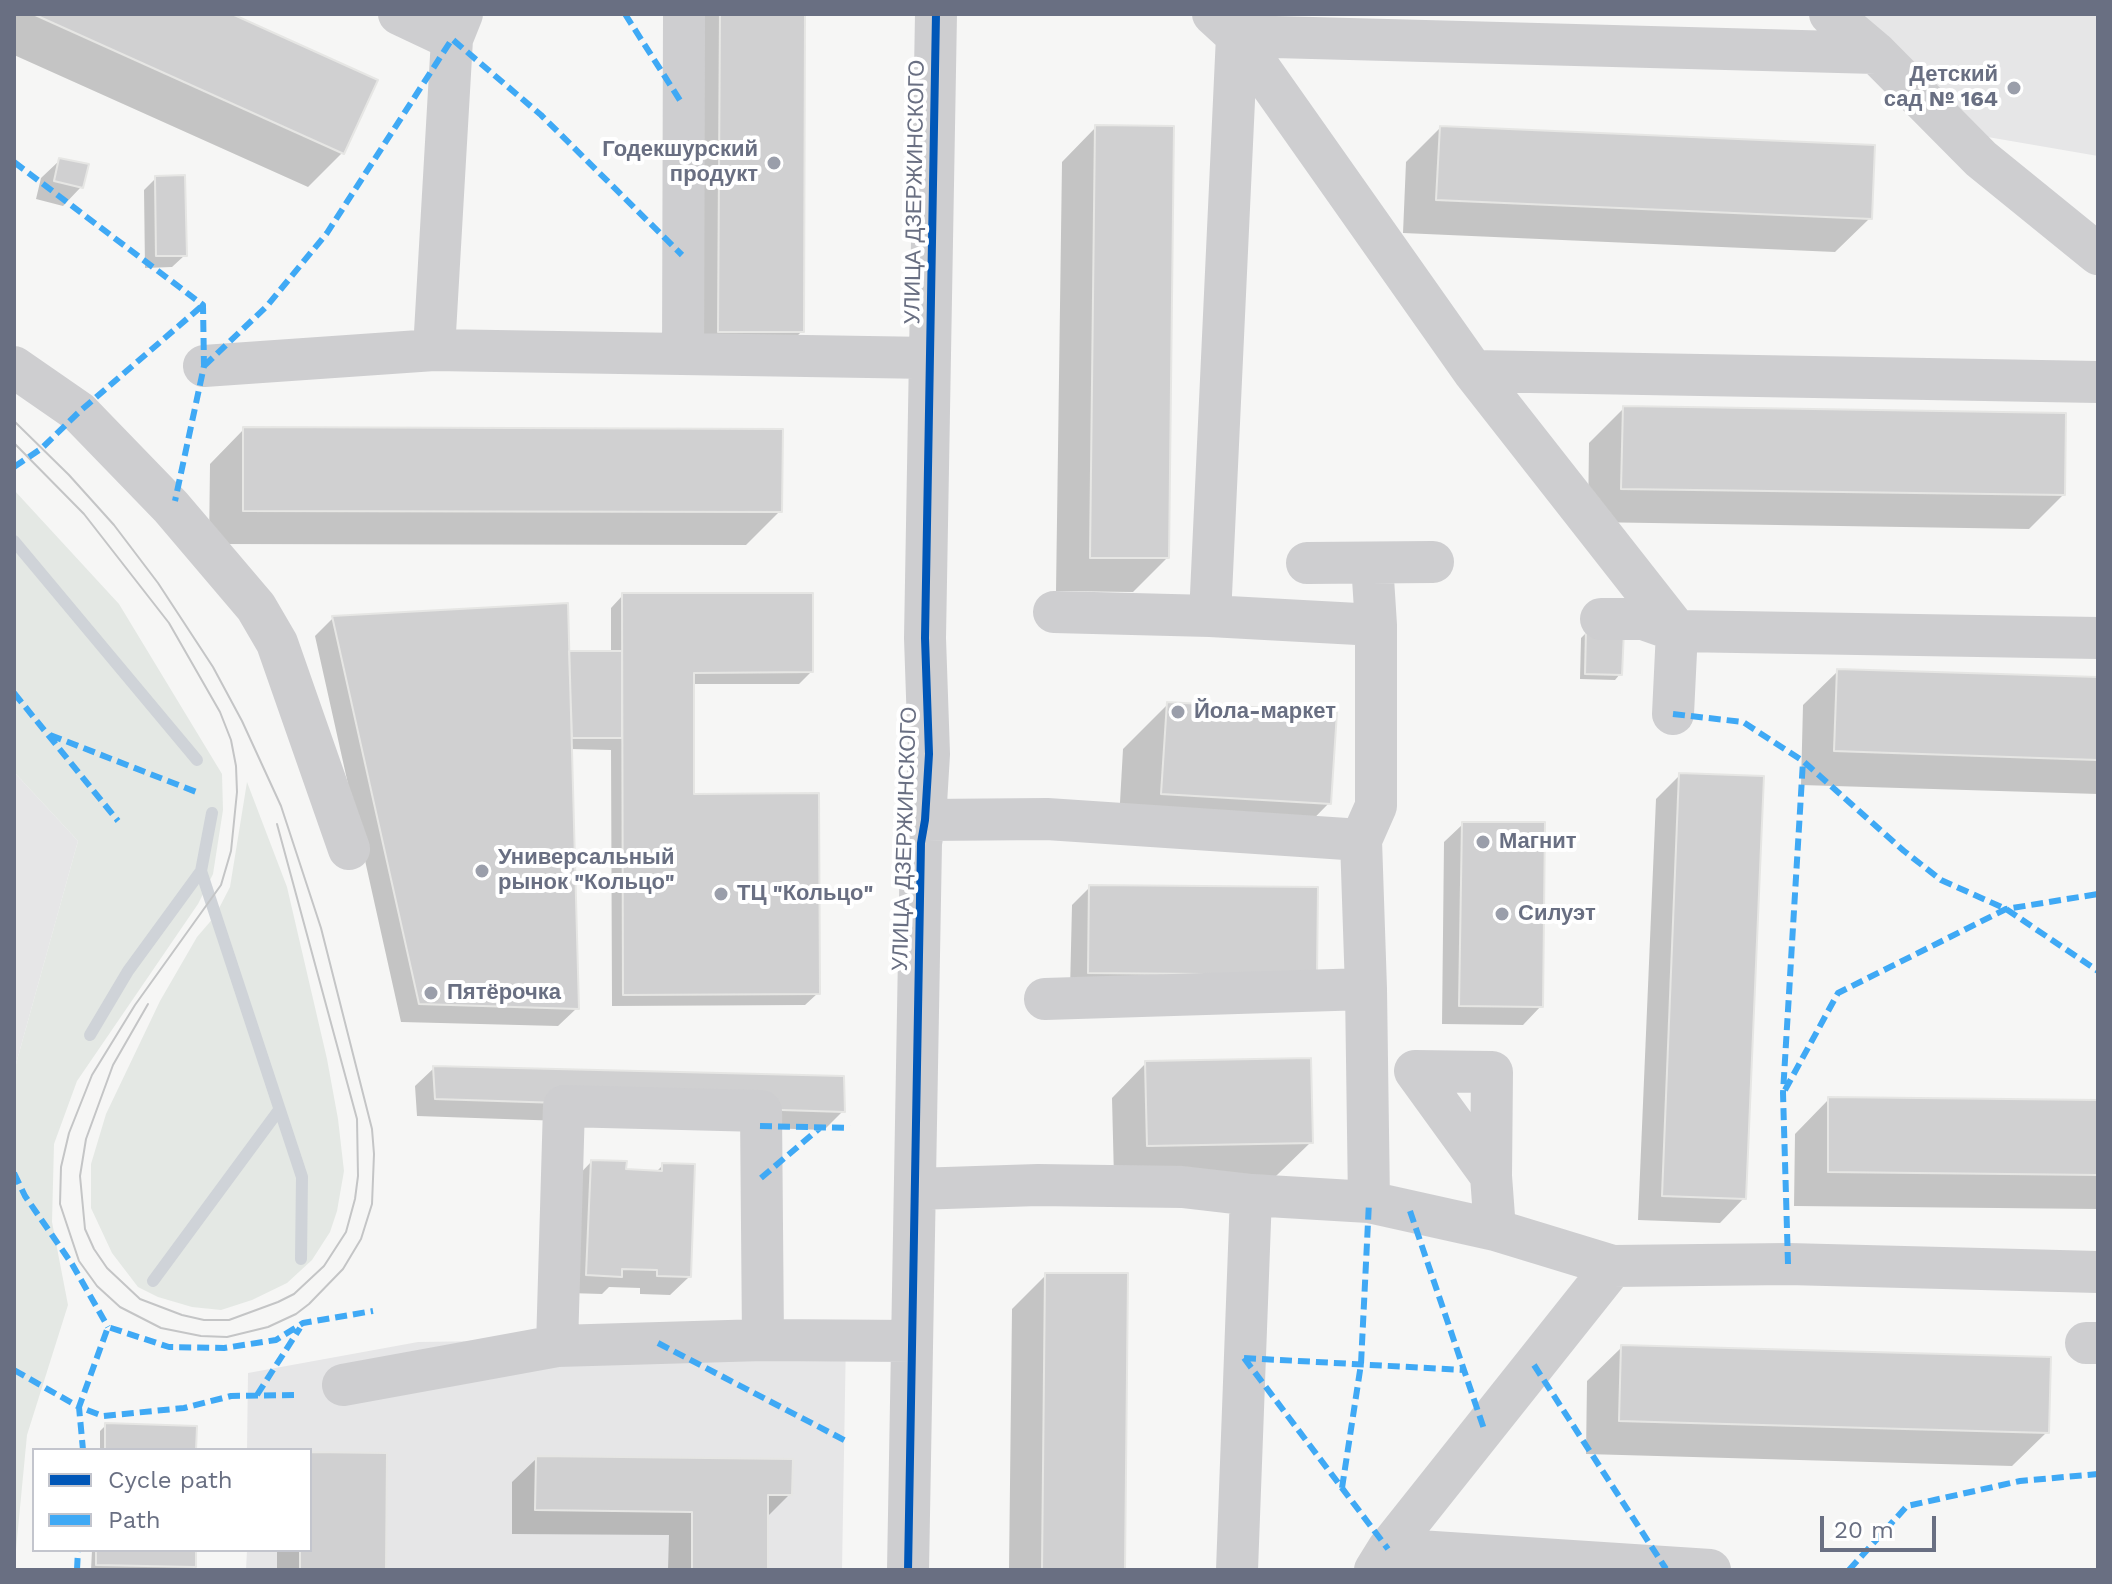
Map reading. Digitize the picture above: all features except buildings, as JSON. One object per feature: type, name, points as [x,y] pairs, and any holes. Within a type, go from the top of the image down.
[{"type":"street","points":[[399,14],[457,27],[434,350]]},
{"type":"street","points":[[683,354],[684,14]]},
{"type":"street","name":"УЛИЦА ДЗЕРЖИНСКОГО","points":[[908,1570],[921,843],[929,754],[925,638],[936,14]]},
{"type":"street","points":[[1830,14],[1876,53],[1981,159],[2098,254]]},
{"type":"street","points":[[1225,25],[1876,53]]},
{"type":"street","points":[[1225,25],[1473,371],[1677,631],[1673,714]]},
{"type":"street","points":[[1210,616],[1225,25]]},
{"type":"street","points":[[204,366],[434,350],[930,358]]},
{"type":"street","points":[[14,367],[79,412],[171,507],[256,607],[277,643],[349,849]]},
{"type":"street","points":[[1473,371],[2098,382]]},
{"type":"street","points":[[1307,563],[1433,562]]},
{"type":"street","points":[[1369,1202],[1361,840],[1376,806],[1376,625],[1372,563]]},
{"type":"street","points":[[1054,612],[1376,625]]},
{"type":"street","points":[[1601,619],[1643,619],[1677,631],[2098,638]]},
{"type":"street","points":[[925,820],[1047,819],[1361,840]]},
{"type":"street","points":[[1045,999],[1366,989]]},
{"type":"street","points":[[557,1346],[564,1106],[761,1111],[763,1340]]},
{"type":"street","points":[[1491,1176],[1495,1230]]},
{"type":"street","points":[[915,1189],[1038,1185],[1182,1187],[1251,1195],[1369,1202],[1495,1230],[1613,1266],[1788,1264],[2098,1272]]},
{"type":"street","points":[[1237,1570],[1251,1195]]},
{"type":"street","points":[[1381,1559],[1613,1266]]},
{"type":"street","points":[[343,1385],[557,1346],[763,1340],[912,1341]]},
{"type":"street","points":[[1381,1559],[1710,1570]]},
{"type":"shaded area","name":"Детский сад № 164","points":[[1860,14],[2098,14],[2098,156],[1976,135]]},
{"type":"shaded area","points":[[14,490],[119,604],[222,774],[223,810],[213,874],[198,904],[77,1081],[54,1144],[52,1222],[68,1305],[27,1435],[14,1570],[14,1071],[78,841],[14,772]]},
{"type":"shaded area","points":[[14,772],[78,841],[14,1071]]},
{"type":"shaded area","points":[[247,782],[287,887],[327,1059],[344,1171],[330,1232],[312,1260],[287,1283],[252,1300],[221,1310],[192,1307],[158,1297],[138,1287],[112,1253],[91,1208],[91,1164],[106,1114],[160,1001],[230,887]]},
{"type":"shaded area","points":[[846,1336],[842,1570],[246,1570],[247,1552],[312,1552],[312,1448],[247,1448],[248,1373],[418,1342]]},
{"type":"waterway","points":[[14,541],[197,760]]},
{"type":"waterway","points":[[90,1035],[128,971],[201,871],[212,813]]},
{"type":"waterway","points":[[201,871],[302,1177],[301,1259]]},
{"type":"waterway","points":[[153,1281],[279,1110]]},
{"type":"tram line","points":[[14,421],[114,525],[158,583],[213,667],[281,806],[321,928],[372,1129],[372,1204],[361,1239],[343,1269],[309,1304],[268,1327],[227,1337],[201,1336],[161,1328],[120,1307],[97,1286],[79,1261],[60,1204],[61,1167],[69,1133],[92,1075],[135,1005],[221,885],[231,851],[237,792],[236,766],[231,740],[220,712],[169,623],[84,514],[14,443]]},
{"type":"tram line","points":[[148,1004],[113,1065],[86,1139],[80,1176],[85,1229],[107,1268],[140,1299],[182,1315],[204,1320],[229,1320],[294,1294],[324,1266],[346,1232],[358,1176],[357,1119],[277,824]]},
{"type":"marked path","points":[[625,14],[683,105]]},
{"type":"marked path","points":[[204,366],[267,306],[327,233],[452,39],[541,115],[682,255]]},
{"type":"marked path","points":[[14,162],[203,305],[204,366],[175,501]]},
{"type":"marked path","points":[[14,467],[42,448],[203,305]]},
{"type":"marked path","points":[[14,693],[118,821]]},
{"type":"marked path","points":[[1673,714],[1743,722],[1803,761],[1941,880],[2006,909],[2098,971]]},
{"type":"marked path","points":[[50,735],[199,793]]},
{"type":"marked path","points":[[1788,1264],[1783,1093],[1803,761]]},
{"type":"marked path","points":[[1785,1090],[1838,993],[2006,909],[2098,894]]},
{"type":"marked path","points":[[760,1126],[850,1128]]},
{"type":"marked path","points":[[761,1178],[821,1127]]},
{"type":"marked path","points":[[14,1173],[25,1196],[72,1264],[108,1327]]},
{"type":"marked path","points":[[1342,1488],[1361,1364],[1369,1202]]},
{"type":"marked path","points":[[1410,1211],[1484,1429]]},
{"type":"marked path","points":[[294,1395],[231,1396],[184,1408],[103,1416],[79,1407],[108,1327],[169,1347],[224,1348],[276,1340],[303,1323],[373,1311]]},
{"type":"marked path","points":[[257,1395],[300,1328]]},
{"type":"marked path","points":[[658,1343],[848,1442]]},
{"type":"marked path","points":[[1244,1358],[1388,1549]]},
{"type":"marked path","points":[[1244,1358],[1463,1370]]},
{"type":"marked path","points":[[1534,1365],[1666,1569]]},
{"type":"marked path","points":[[14,1370],[79,1407],[83,1448]]},
{"type":"marked path","points":[[1849,1570],[1907,1506],[2020,1481],[2098,1474]]},
{"type":"marked path","points":[[77,1570],[78,1552]]},
{"type":"cycle path","points":[[908,1570],[921,843],[929,754],[925,638],[936,14]]},
{"type":"place","name":"Детский сад № 164","points":[[2014,88]]},
{"type":"place","name":"Годекшурский продукт","points":[[774,163]]},
{"type":"place","name":"Йола-маркет","points":[[1178,712]]},
{"type":"place","name":"Магнит","points":[[1483,842]]},
{"type":"place","name":"Универсальный рынок \"Кольцо\"","points":[[482,871]]},
{"type":"place","name":"ТЦ \"Кольцо\"","points":[[721,894]]},
{"type":"place","name":"Силуэт","points":[[1502,914]]},
{"type":"place","name":"Пятёрочка","points":[[431,993]]}]
